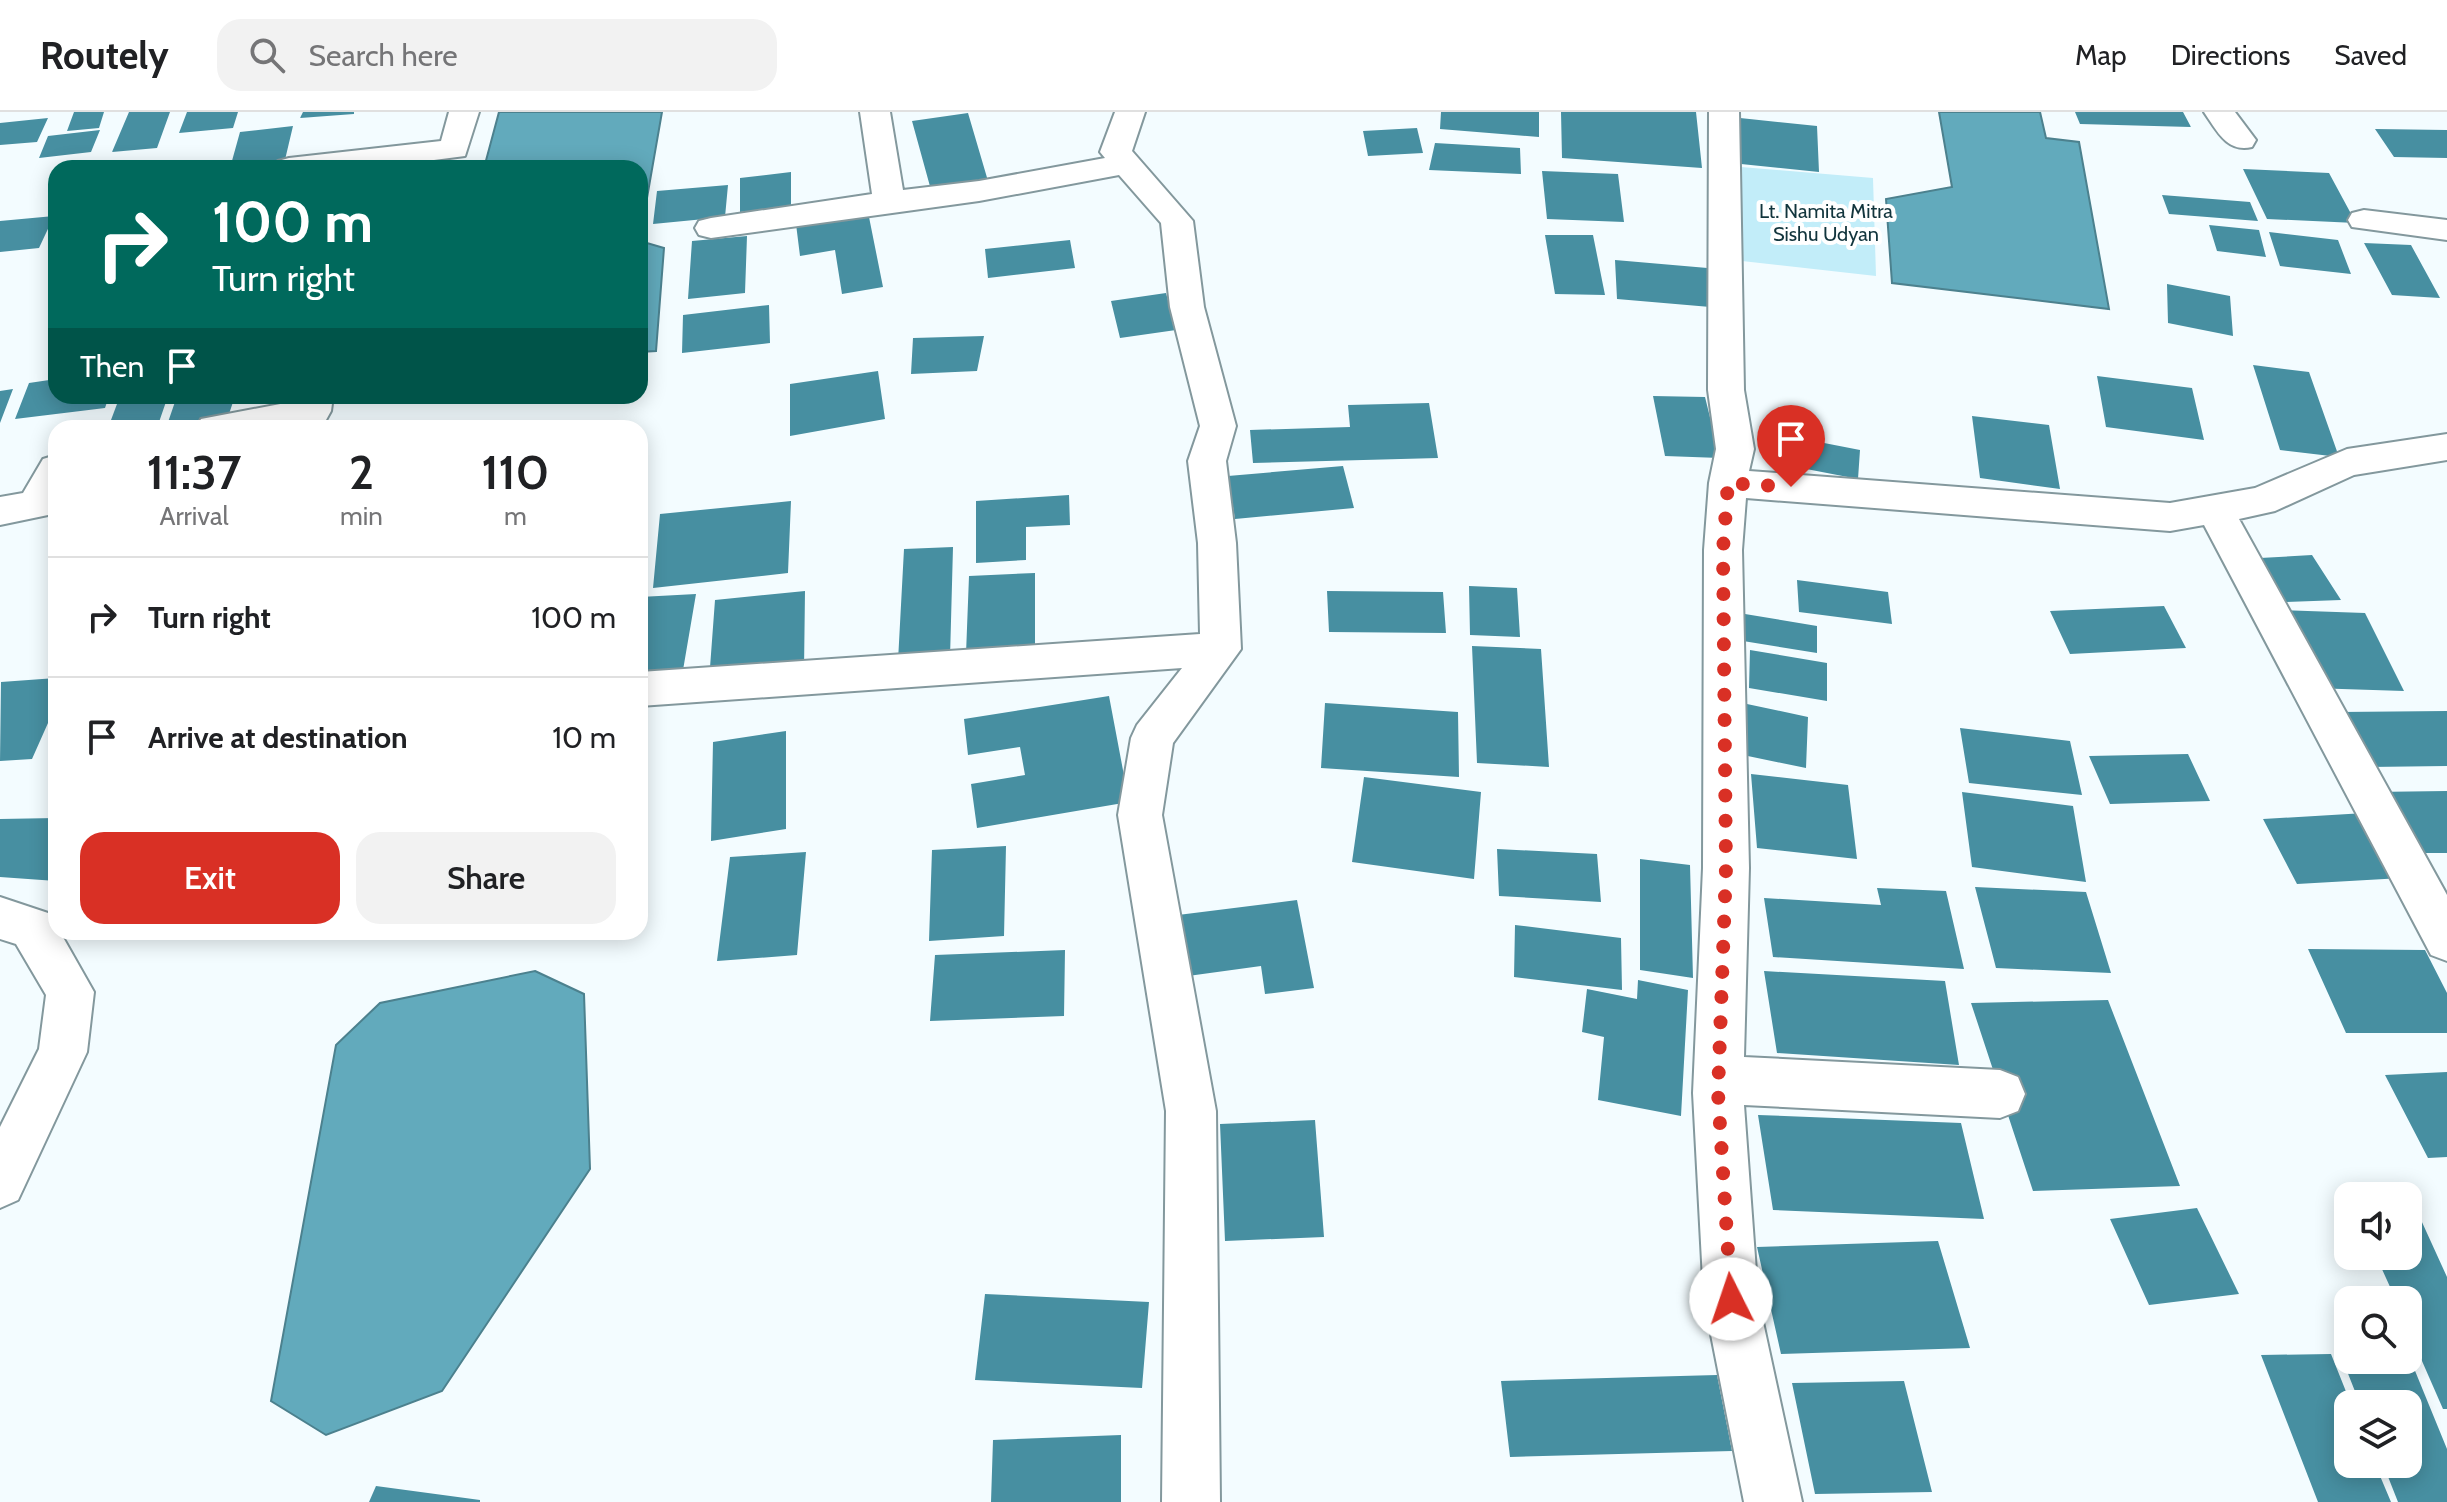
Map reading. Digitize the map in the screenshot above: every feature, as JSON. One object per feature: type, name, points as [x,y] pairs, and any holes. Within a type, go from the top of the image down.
[{"type":"street","points":[[381,160],[454,149],[464,112]]},
{"type":"street","points":[[875,112],[889,202]]},
{"type":"street","points":[[1130,112],[1116,152],[1177,221],[1187,307],[1218,426],[1207,461],[1217,543],[1221,649],[1152,738],[1140,815],[1191,1111],[1191,1502]]},
{"type":"street","points":[[1724,112],[1726,390],[1735,449],[1728,483],[1723,550],[1726,868],[1720,1080],[1731,1299],[1773,1502]]},
{"type":"street","points":[[2219,112],[2241,140]]},
{"type":"street","points":[[711,228],[979,191],[1126,164]]},
{"type":"street","points":[[2364,220],[2447,230]]},
{"type":"street","points":[[261,420],[313,411],[314,404]]},
{"type":"street","points":[[1728,483],[2170,517],[2262,501],[2347,463],[2447,447]]},
{"type":"street","points":[[0,511],[35,505],[48,483]]},
{"type":"street","points":[[2214,509],[2447,940]]},
{"type":"street","points":[[648,688],[1221,649]]},
{"type":"street","points":[[0,918],[32,928],[70,992],[63,1052],[0,1182]]},
{"type":"street","points":[[1720,1080],[2000,1094]]},
{"type":"green space","name":"Lt. Namita Mitra Sishu Udyan","points":[[1741,167],[1873,178],[1876,276],[1742,261]]},
{"type":"shaded area","points":[[499,112],[662,112],[648,192],[648,160],[486,160]]},
{"type":"shaded area","points":[[1939,112],[2040,112],[2046,138],[2079,142],[2109,309],[1892,283],[1886,199],[1952,187]]},
{"type":"shaded area","points":[[648,243],[664,248],[656,351],[648,352]]},
{"type":"shaded area","points":[[535,971],[584,994],[590,1169],[442,1391],[326,1435],[271,1401],[336,1045],[380,1003]]},
{"type":"building","points":[[74,112],[104,112],[99,128],[67,131]]},
{"type":"building","points":[[129,112],[170,112],[157,148],[112,152]]},
{"type":"building","points":[[187,112],[238,112],[233,128],[179,133]]},
{"type":"building","points":[[303,112],[354,112],[354,114],[300,118]]},
{"type":"building","points":[[1441,112],[1539,112],[1539,137],[1440,129]]},
{"type":"building","points":[[1561,112],[1696,112],[1702,168],[1562,158]]},
{"type":"building","points":[[2075,112],[2183,112],[2191,127],[2080,124]]},
{"type":"building","points":[[968,113],[988,181],[931,190],[912,121]]},
{"type":"building","points":[[48,118],[37,142],[0,145],[0,123]]},
{"type":"building","points":[[1740,118],[1817,126],[1819,172],[1741,164]]},
{"type":"building","points":[[293,126],[285,160],[232,160],[240,132]]},
{"type":"building","points":[[1417,128],[1423,153],[1368,156],[1363,131]]},
{"type":"building","points":[[2375,129],[2447,130],[2447,158],[2394,157]]},
{"type":"building","points":[[100,130],[91,152],[39,158],[48,136]]},
{"type":"building","points":[[1435,143],[1520,148],[1521,174],[1429,170]]},
{"type":"building","points":[[2243,169],[2329,173],[2356,223],[2267,219]]},
{"type":"building","points":[[1542,171],[1618,174],[1624,222],[1547,219]]},
{"type":"building","points":[[791,172],[791,207],[740,212],[740,178]]},
{"type":"building","points":[[728,185],[725,217],[653,224],[657,191]]},
{"type":"building","points":[[2162,195],[2250,202],[2258,221],[2169,214]]},
{"type":"building","points":[[868,212],[883,287],[842,294],[835,250],[800,256],[796,224]]},
{"type":"building","points":[[48,217],[48,229],[39,248],[0,252],[0,221]]},
{"type":"building","points":[[2209,225],[2259,230],[2266,257],[2217,251]]},
{"type":"building","points":[[2269,232],[2338,240],[2351,274],[2280,266]]},
{"type":"building","points":[[1545,235],[1593,235],[1605,295],[1555,294]]},
{"type":"building","points":[[747,236],[745,293],[688,299],[692,241]]},
{"type":"building","points":[[1070,240],[1075,268],[988,278],[985,249]]},
{"type":"building","points":[[2364,243],[2411,245],[2440,298],[2392,295]]},
{"type":"building","points":[[1615,260],[1719,269],[1722,308],[1617,299]]},
{"type":"building","points":[[2167,284],[2230,296],[2233,336],[2168,323]]},
{"type":"building","points":[[1166,293],[1176,330],[1120,338],[1111,301]]},
{"type":"building","points":[[769,305],[770,343],[682,353],[683,315]]},
{"type":"building","points":[[984,336],[977,371],[911,374],[913,338]]},
{"type":"building","points":[[2253,365],[2309,372],[2339,457],[2280,450]]},
{"type":"building","points":[[878,371],[885,419],[790,436],[790,384]]},
{"type":"building","points":[[2097,376],[2192,388],[2204,440],[2106,427]]},
{"type":"building","points":[[48,380],[48,404],[106,404],[105,408],[15,419],[29,383]]},
{"type":"building","points":[[13,389],[0,423],[0,391]]},
{"type":"building","points":[[1653,396],[1705,397],[1720,458],[1665,456]]},
{"type":"building","points":[[1429,403],[1438,458],[1253,463],[1250,430],[1350,427],[1348,405]]},
{"type":"building","points":[[117,404],[165,404],[160,420],[111,420]]},
{"type":"building","points":[[174,404],[232,404],[227,420],[169,420]]},
{"type":"building","points":[[1972,416],[2049,425],[2060,489],[1980,478]]},
{"type":"building","points":[[1778,434],[1860,450],[1858,479],[1775,463]]},
{"type":"building","points":[[1343,466],[1354,508],[1235,519],[1228,476]]},
{"type":"building","points":[[1069,495],[1070,525],[1026,527],[1026,560],[976,563],[976,501]]},
{"type":"building","points":[[791,501],[788,573],[653,588],[660,514]]},
{"type":"building","points":[[953,547],[950,658],[898,661],[904,549]]},
{"type":"building","points":[[2312,555],[2341,600],[2286,602],[2260,558]]},
{"type":"building","points":[[1035,573],[1035,650],[966,654],[969,576]]},
{"type":"building","points":[[1797,580],[1888,592],[1892,624],[1799,612]]},
{"type":"building","points":[[1469,586],[1517,588],[1520,637],[1470,635]]},
{"type":"building","points":[[805,591],[804,670],[709,681],[715,600]]},
{"type":"building","points":[[1327,591],[1443,592],[1446,633],[1329,632]]},
{"type":"building","points":[[696,594],[682,676],[648,678],[648,597]]},
{"type":"building","points":[[2164,606],[2186,648],[2070,654],[2050,611]]},
{"type":"building","points":[[2276,610],[2365,613],[2404,691],[2311,688]]},
{"type":"building","points":[[1745,614],[1817,626],[1817,653],[1743,641]]},
{"type":"building","points":[[1472,646],[1541,649],[1549,767],[1477,763]]},
{"type":"building","points":[[1750,650],[1827,663],[1827,701],[1749,688]]},
{"type":"building","points":[[48,679],[48,723],[32,759],[0,761],[1,682]]},
{"type":"building","points":[[1109,696],[1129,802],[977,828],[971,784],[1025,775],[1020,747],[968,755],[964,719]]},
{"type":"building","points":[[1325,703],[1458,712],[1459,777],[1321,768]]},
{"type":"building","points":[[1747,704],[1808,717],[1806,768],[1743,755]]},
{"type":"building","points":[[2447,711],[2447,766],[2369,767],[2340,712]]},
{"type":"building","points":[[1960,728],[2070,741],[2082,795],[1969,783]]},
{"type":"building","points":[[786,731],[786,829],[711,841],[713,742]]},
{"type":"building","points":[[2188,754],[2210,801],[2110,804],[2089,756]]},
{"type":"building","points":[[1751,774],[1848,785],[1857,859],[1757,848]]},
{"type":"building","points":[[1364,777],[1481,792],[1474,879],[1352,862]]},
{"type":"building","points":[[2447,791],[2447,853],[2405,853],[2372,792]]},
{"type":"building","points":[[1962,792],[2073,806],[2086,882],[1972,867]]},
{"type":"building","points":[[2365,813],[2402,878],[2297,884],[2263,819]]},
{"type":"building","points":[[48,818],[48,880],[0,877],[0,819]]},
{"type":"building","points":[[1006,846],[1004,936],[929,941],[932,850]]},
{"type":"building","points":[[1497,849],[1597,854],[1601,902],[1499,896]]},
{"type":"building","points":[[806,852],[797,955],[717,961],[730,857]]},
{"type":"building","points":[[1640,859],[1690,865],[1693,978],[1640,970]]},
{"type":"building","points":[[1975,887],[2086,892],[2111,973],[1996,968]]},
{"type":"building","points":[[1877,888],[1946,891],[1964,969],[1773,957],[1764,898],[1881,905]]},
{"type":"building","points":[[1297,900],[1314,988],[1265,994],[1261,966],[1188,976],[1178,915]]},
{"type":"building","points":[[1515,925],[1621,938],[1622,990],[1514,977]]},
{"type":"building","points":[[2308,949],[2425,950],[2447,993],[2447,1033],[2346,1033]]},
{"type":"building","points":[[1065,950],[1064,1016],[930,1021],[935,955]]},
{"type":"building","points":[[1764,971],[1945,981],[1959,1065],[1777,1053]]},
{"type":"building","points":[[1638,980],[1688,990],[1681,1116],[1598,1100],[1604,1037],[1582,1032],[1587,989],[1637,999]]},
{"type":"building","points":[[2108,1000],[2180,1186],[2033,1191],[1971,1003]]},
{"type":"building","points":[[2447,1072],[2447,1157],[2428,1158],[2385,1075]]},
{"type":"building","points":[[1758,1115],[1961,1123],[1984,1219],[1773,1210]]},
{"type":"building","points":[[1315,1120],[1324,1237],[1225,1241],[1220,1124]]},
{"type":"building","points":[[2197,1208],[2239,1294],[2149,1305],[2110,1219]]},
{"type":"building","points":[[2422,1222],[2447,1277],[2447,1409],[2443,1409],[2422,1361],[2422,1286],[2390,1286],[2382,1270],[2422,1270]]},
{"type":"building","points":[[1938,1241],[1970,1348],[1781,1354],[1757,1247]]},
{"type":"building","points":[[985,1294],[1149,1302],[1142,1388],[975,1380]]},
{"type":"building","points":[[2331,1354],[2334,1374],[2339,1374],[2345,1390],[2334,1390],[2334,1478],[2381,1478],[2391,1502],[2318,1502],[2261,1355]]},
{"type":"building","points":[[2348,1374],[2416,1374],[2447,1449],[2447,1502],[2398,1502],[2389,1478],[2422,1478],[2422,1390],[2354,1390]]},
{"type":"building","points":[[1717,1375],[1732,1451],[1510,1457],[1501,1381]]},
{"type":"building","points":[[1904,1381],[1932,1492],[1815,1494],[1792,1383]]},
{"type":"building","points":[[1121,1435],[1121,1502],[991,1502],[993,1440]]},
{"type":"building","points":[[376,1486],[480,1500],[480,1502],[369,1502]]},
{"type":"route","points":[[1731,1299],[1718,1093],[1726,868],[1723,550],[1728,483],[1791,487]]}]
